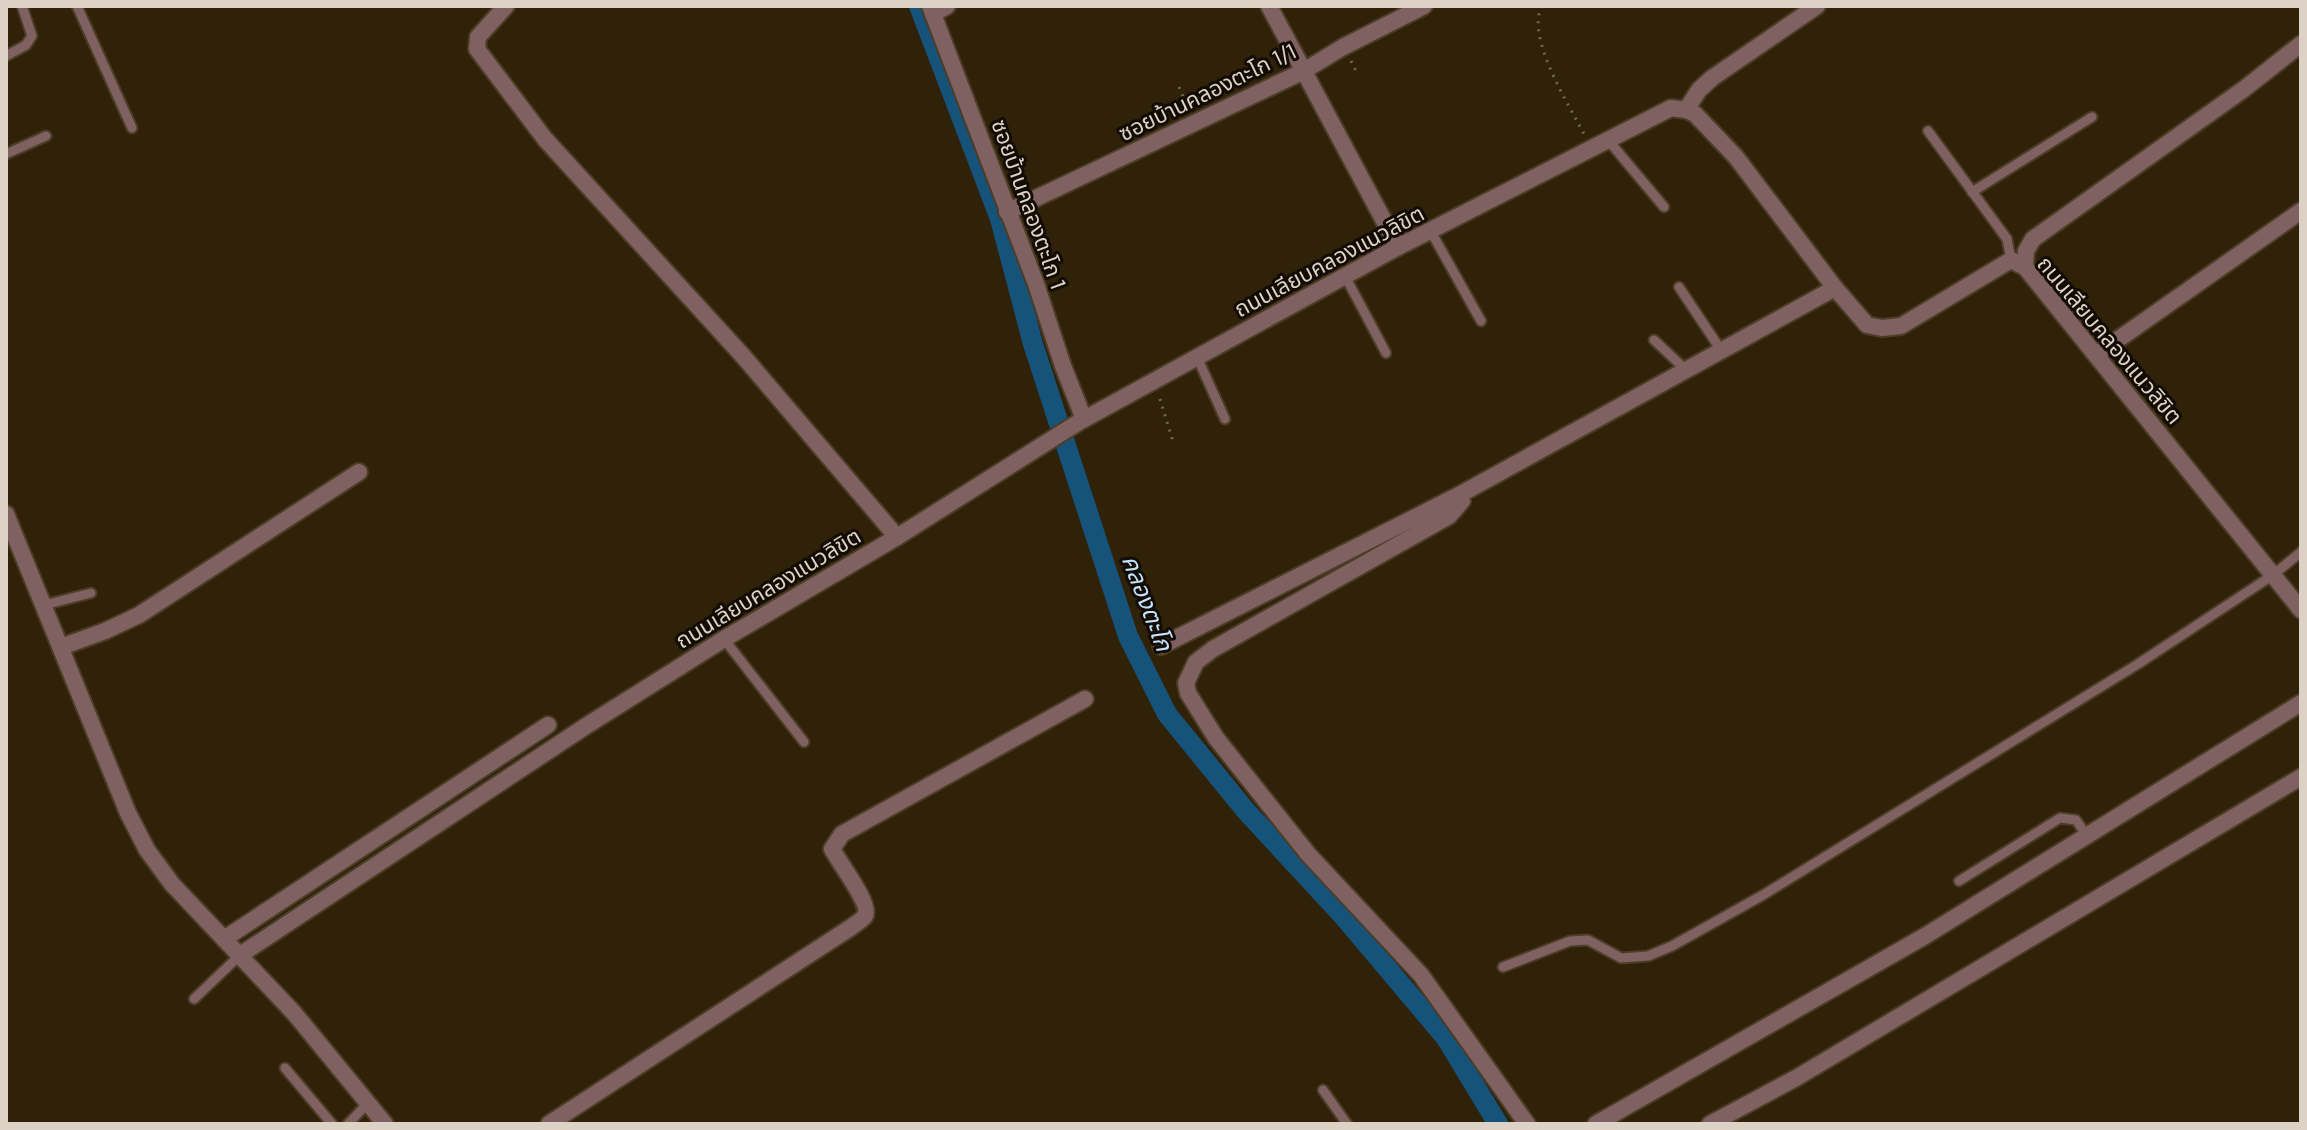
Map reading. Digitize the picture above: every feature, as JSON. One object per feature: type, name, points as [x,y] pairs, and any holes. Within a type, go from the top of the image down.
[{"type":"street","points":[[506,6],[478,37],[477,49],[545,139],[743,356],[897,537]]},
{"type":"street","points":[[1269,6],[1398,247]]},
{"type":"street","name":"ซอยบ้านคลองตะโก 1/1","points":[[1007,212],[1302,72],[1343,47],[1424,6]]},
{"type":"street","points":[[1686,110],[1699,90],[1712,78],[1817,6]]},
{"type":"street","name":"ซอยบ้านคลองตะโก 1","points":[[937,9],[1082,420]]},
{"type":"street","points":[[2018,263],[2033,239],[2244,89],[2301,44]]},
{"type":"street","name":"ถนนเลียบคลองแนวลิขิต","points":[[240,955],[724,639],[897,537],[1082,420],[1430,230],[1671,108],[1695,114],[1736,157],[1835,288],[1867,325],[1882,328],[1901,326],[2018,263],[2301,610]]},
{"type":"street","points":[[2096,355],[2301,211]]},
{"type":"street","points":[[1161,646],[1459,495],[1835,288]]},
{"type":"street","points":[[61,647],[139,615],[359,472]]},
{"type":"street","points":[[1459,495],[1462,501],[1449,516],[1213,649],[1196,662],[1186,683],[1188,693],[1216,738],[1308,854],[1421,975],[1527,1124]]},
{"type":"street","points":[[6,514],[128,813],[147,850],[172,884],[294,1013],[385,1124]]},
{"type":"street","points":[[549,1124],[866,915],[867,908],[859,891],[832,849],[842,834],[1085,699]]},
{"type":"street","points":[[1596,1124],[1925,936],[2301,703]]},
{"type":"street","points":[[224,939],[548,725]]},
{"type":"street","points":[[1710,1124],[1796,1078],[2301,777]]},
{"type":"street","points":[[464,779],[478,797]]},
{"type":"lane","points":[[6,56],[26,45],[32,36],[22,6]]},
{"type":"lane","points":[[77,6],[132,128]]},
{"type":"lane","points":[[1972,192],[2092,117]]},
{"type":"lane","points":[[1928,131],[2007,239],[2018,263]]},
{"type":"lane","points":[[6,154],[46,136]]},
{"type":"lane","points":[[1608,140],[1664,207]]},
{"type":"lane","points":[[1430,230],[1481,321]]},
{"type":"lane","points":[[1345,276],[1386,353]]},
{"type":"lane","points":[[1679,287],[1721,350]]},
{"type":"lane","points":[[1654,340],[1685,369]]},
{"type":"lane","points":[[1197,357],[1225,419]]},
{"type":"lane","points":[[1503,967],[1570,941],[1588,940],[1621,958],[1648,956],[1672,946],[1763,895],[1960,775],[2273,575],[2301,552]]},
{"type":"lane","points":[[44,605],[91,593]]},
{"type":"lane","points":[[724,639],[804,742]]},
{"type":"lane","points":[[1959,881],[2060,818],[2076,820],[2087,836]]},
{"type":"lane","points":[[194,999],[240,955]]},
{"type":"lane","points":[[285,1068],[332,1124]]},
{"type":"lane","points":[[1323,1090],[1347,1124]]},
{"type":"lane","points":[[348,1124],[368,1103]]},
{"type":"path","points":[[1542,6],[1537,19],[1544,52],[1591,148]]},
{"type":"path","points":[[1155,380],[1174,445]]},
{"type":"waterway","name":"คลองตะโก","points":[[919,6],[1000,219],[1033,344],[1128,636],[1167,714],[1246,811],[1344,917],[1446,1038],[1498,1124]]}]
